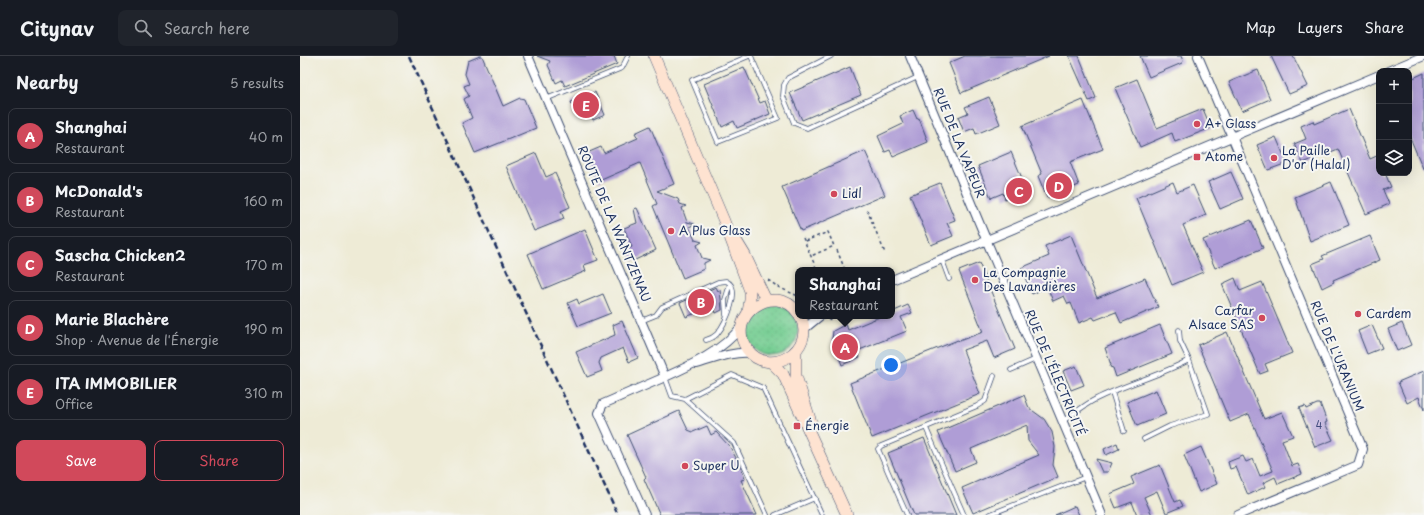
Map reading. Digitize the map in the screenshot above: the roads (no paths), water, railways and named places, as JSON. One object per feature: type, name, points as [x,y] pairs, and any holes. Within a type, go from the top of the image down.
[{"type":"main road","points":[[654,56],[724,221],[750,291],[748,312],[742,327],[743,341],[756,358],[771,362],[789,358],[801,344],[804,329],[801,319]]},
{"type":"main road","points":[[724,221],[745,255],[766,300]]},
{"type":"main road","points":[[748,312],[753,306],[766,300],[783,301],[795,308]]},
{"type":"main road","points":[[796,351],[796,376],[825,463]]},
{"type":"main road","points":[[771,362],[783,374],[825,463],[847,515]]},
{"type":"street","name":"ROUTE DE LA WANTZENAU","points":[[528,56],[665,377]]},
{"type":"street","name":"RUE DE LA VAPEUR","points":[[910,56],[986,240]]},
{"type":"street","points":[[1198,56],[1232,137]]},
{"type":"street","points":[[1395,68],[1424,56]]},
{"type":"street","points":[[895,279],[1376,76]]},
{"type":"street","name":"RUE DE L'URANIUM","points":[[1232,137],[1363,449],[1358,465],[1238,515]]},
{"type":"street","name":"RUE DE L'ÉLECTRICITÉ","points":[[986,240],[1102,515]]},
{"type":"street","points":[[804,329],[816,319]]},
{"type":"street","points":[[645,515],[599,413],[603,404],[689,366],[725,344],[742,327]]},
{"type":"street","points":[[689,366],[742,352],[751,353]]},
{"type":"lane","points":[[546,99],[622,68],[628,56]]},
{"type":"lane","points":[[750,56],[778,118],[718,142],[692,80],[750,56]]},
{"type":"lane","points":[[831,56],[788,78],[784,85],[783,96],[794,123],[801,127],[808,128],[919,76]]},
{"type":"lane","points":[[942,260],[949,279]]},
{"type":"lane","points":[[641,321],[656,315],[662,307],[718,282],[726,281],[730,284],[733,295],[726,317],[716,334],[706,340]]},
{"type":"lane","points":[[726,317],[725,300],[730,284]]},
{"type":"lane","points":[[1144,439],[1170,426],[1208,414],[1190,360],[1180,341],[1179,330]]},
{"type":"lane","points":[[1012,370],[1036,359]]},
{"type":"lane","points":[[1062,421],[1084,405],[1190,360]]},
{"type":"lane","points":[[684,399],[732,375],[764,388],[822,515]]},
{"type":"lane","points":[[907,515],[878,449],[881,446],[977,406],[985,401],[994,376]]},
{"type":"lane","points":[[665,377],[672,396],[684,399],[734,443],[767,515]]},
{"type":"lane","points":[[1112,392],[1124,431]]},
{"type":"lane","points":[[926,428],[964,515]]},
{"type":"lane","points":[[988,515],[1086,477]]},
{"type":"lane","points":[[775,515],[815,498]]},
{"type":"railway","points":[[409,56],[618,515]]},
{"type":"place","name":"ITA IMMOBILIER","points":[[586,105]]},
{"type":"place","name":"A+ Glass","points":[[1197,124]]},
{"type":"place","name":"Atome","points":[[1197,157]]},
{"type":"place","name":"La Paille D'or (Halal)","points":[[1274,158]]},
{"type":"place","name":"Marie Blachère","points":[[1059,186]]},
{"type":"place","name":"Sascha Chicken2","points":[[1019,191]]},
{"type":"place","name":"Lidl","points":[[834,194]]},
{"type":"place","name":"A Plus Glass","points":[[671,231]]},
{"type":"place","name":"La Compagnie Des Lavandières","points":[[975,280]]},
{"type":"place","name":"McDonald's","points":[[701,302]]},
{"type":"place","name":"Cardem","points":[[1358,314]]},
{"type":"place","name":"Carfar Alsace SAS","points":[[1262,318]]},
{"type":"place","name":"Shanghai","points":[[845,347]]},
{"type":"place","name":"Énergie","points":[[797,426]]},
{"type":"place","name":"Super U","points":[[685,466]]}]
